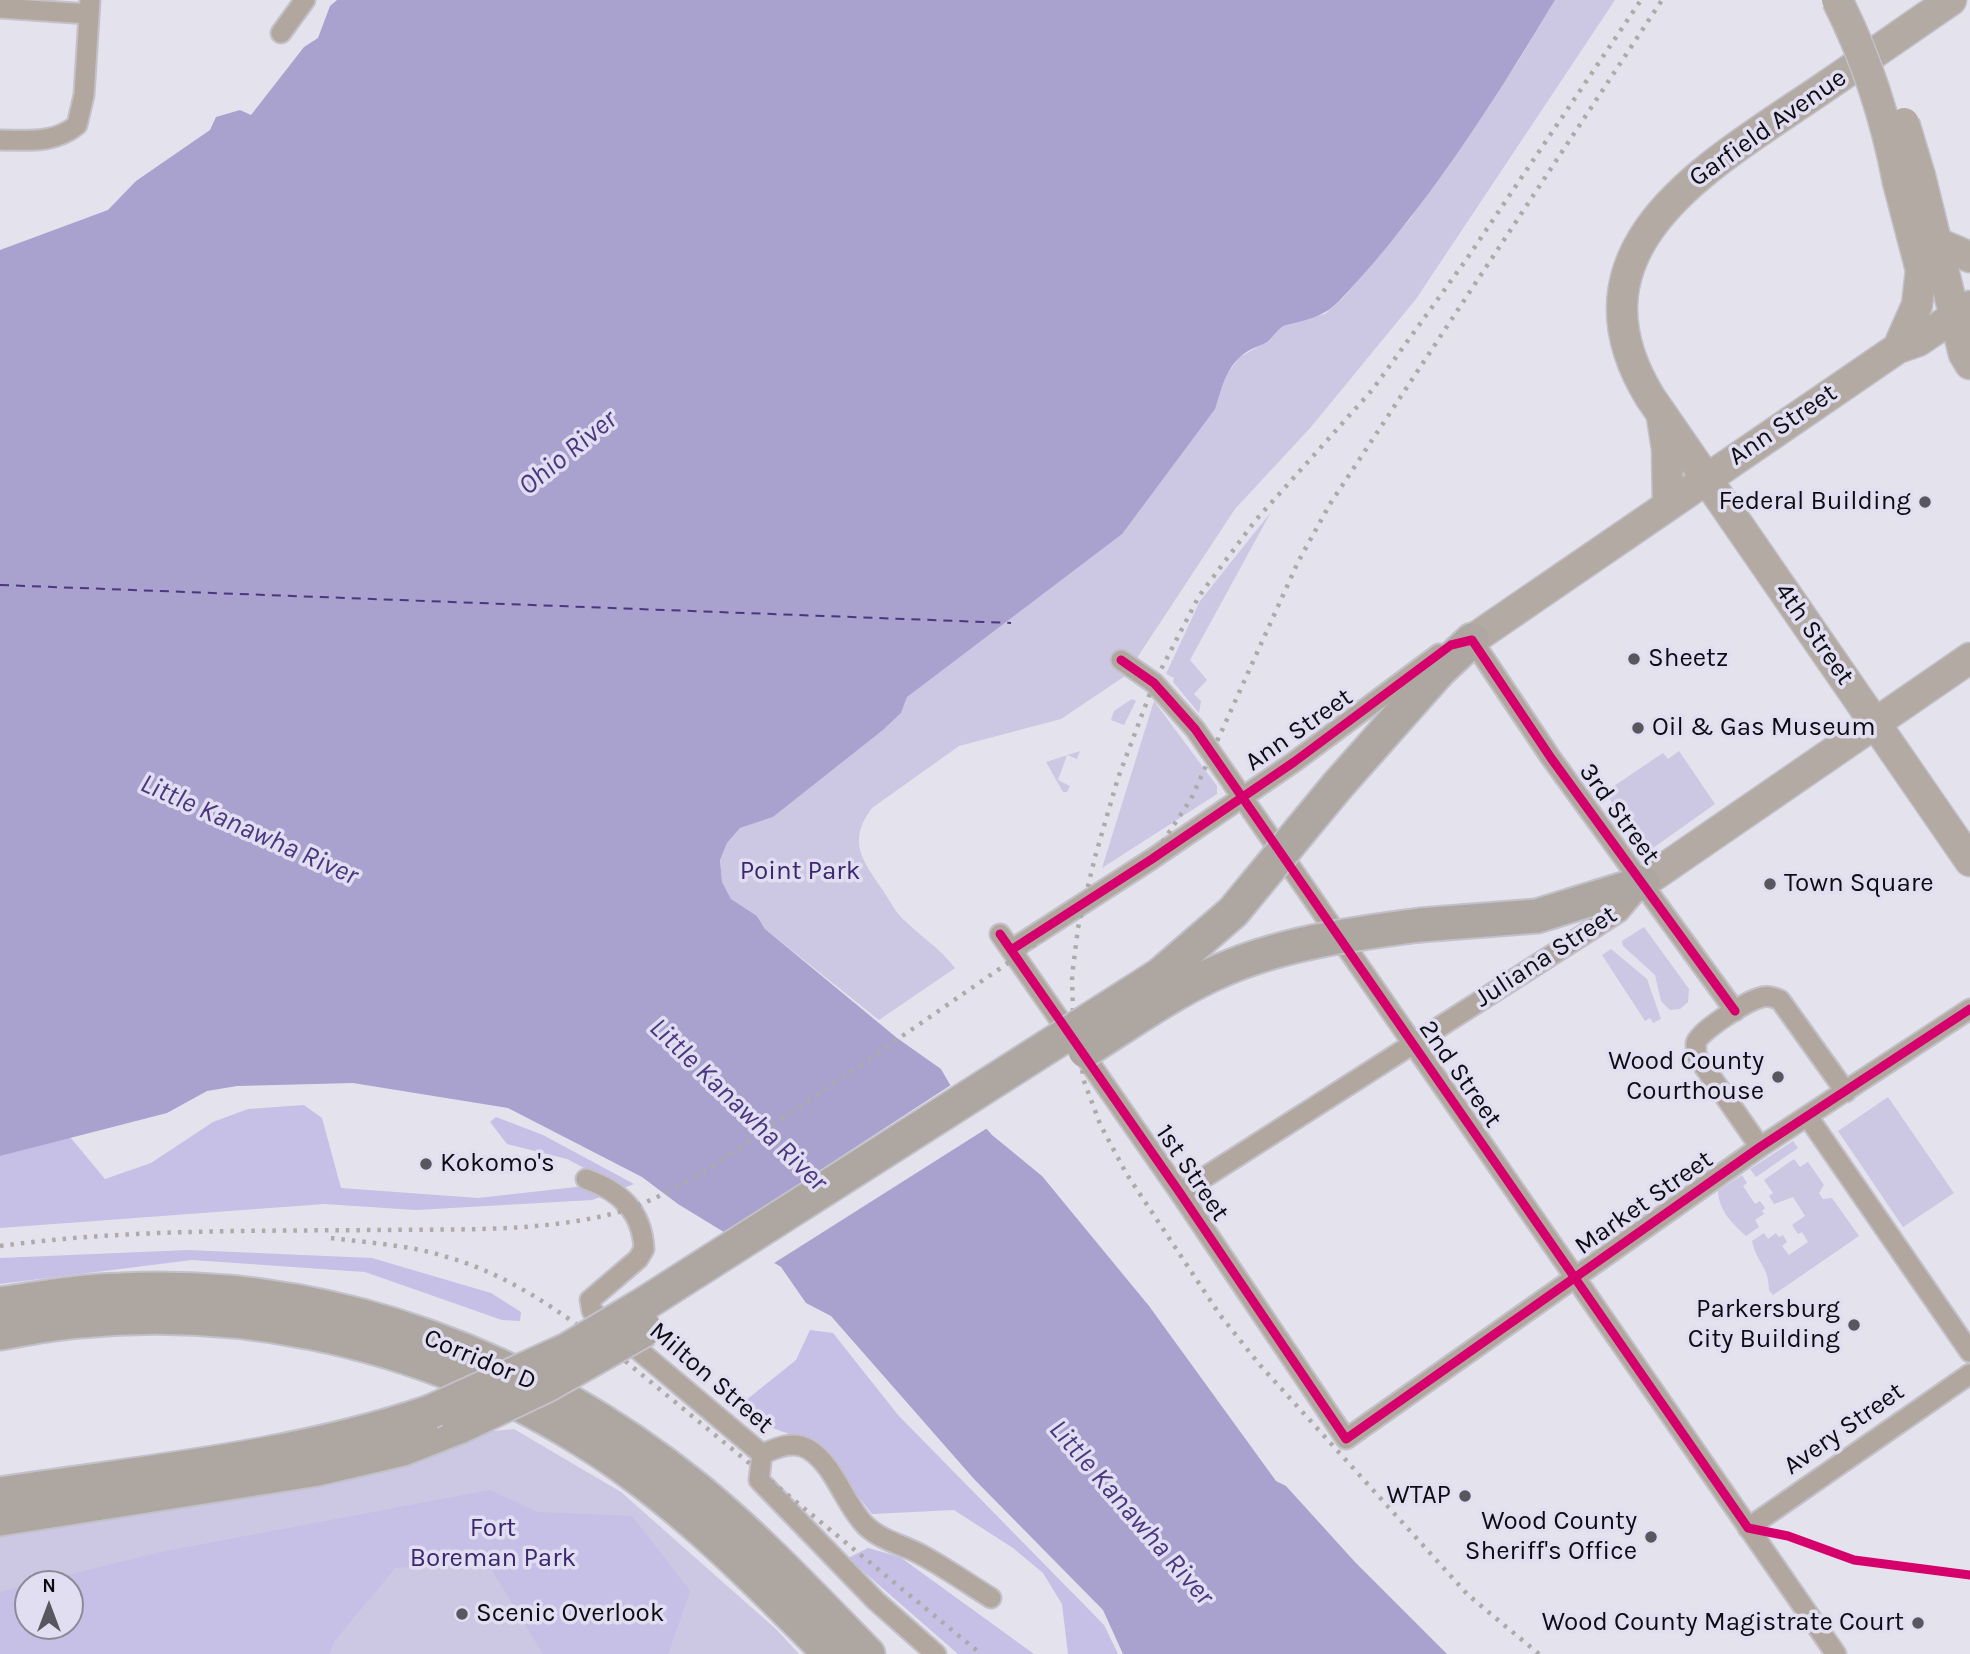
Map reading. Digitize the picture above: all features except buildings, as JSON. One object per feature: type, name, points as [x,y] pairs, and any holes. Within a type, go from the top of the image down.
[{"type":"highway","points":[[0,1519],[318,1469],[403,1449],[445,1420],[641,1306],[1160,975],[1233,912],[1274,866],[1338,785],[1439,671],[1472,640]]},
{"type":"highway","points":[[0,1494],[300,1447],[445,1420],[606,1354],[1164,1001],[1213,974],[1254,959],[1328,939],[1420,925],[1537,916],[1643,883]]},
{"type":"highway","name":"Corridor D","points":[[0,1304],[121,1290],[241,1293],[370,1317],[446,1342],[567,1398],[632,1440],[698,1490],[734,1522],[868,1654]]},
{"type":"highway","name":"Corridor D","points":[[0,1333],[37,1326],[122,1318],[201,1317],[334,1336],[446,1370],[568,1431],[656,1492],[766,1590],[830,1654]]},
{"type":"main road","points":[[1837,0],[1859,48],[1877,100],[1963,311],[1967,359],[1945,349],[1928,334]]},
{"type":"main road","points":[[1859,0],[1892,84],[1909,179],[1921,270],[1917,305],[1898,348]]},
{"type":"main road","name":"Garfield Avenue","points":[[1707,476],[1661,413],[1637,375],[1629,355],[1622,310],[1628,272],[1653,220],[1688,184],[1724,155],[1951,0]]},
{"type":"main road","points":[[1937,243],[1970,257]]},
{"type":"main road","name":"Ann Street","points":[[1472,640],[1707,476],[1898,348],[1928,334],[1963,311]]},
{"type":"main road","points":[[1661,413],[1667,449],[1668,504]]},
{"type":"main road","name":"4th Street","points":[[1707,476],[1791,604],[1970,861]]},
{"type":"main road","name":"Juliana Street","points":[[1643,883],[1877,725],[1970,658]]},
{"type":"street","points":[[281,33],[305,0]]},
{"type":"street","points":[[0,8],[90,7],[79,119],[72,129],[53,138],[0,140]]},
{"type":"street","name":"Ann Street","points":[[1005,942],[1152,859],[1294,762],[1451,645],[1472,640]]},
{"type":"street","name":"3rd Street","points":[[1472,640],[1554,761],[1735,1011]]},
{"type":"street","name":"2nd Street","points":[[1121,660],[1154,683],[1195,729],[1836,1654]]},
{"type":"street","name":"Juliana Street","points":[[1180,1193],[1619,912],[1643,883]]},
{"type":"street","name":"1st Street","points":[[1005,942],[1180,1193],[1346,1439]]},
{"type":"street","points":[[1760,1147],[1696,1055],[1696,1044],[1702,1034],[1735,1011],[1756,998],[1769,996],[1780,1000],[1846,1091]]},
{"type":"street","name":"Market Street","points":[[1346,1439],[1760,1147],[1970,1009]]},
{"type":"street","points":[[1808,1116],[1970,1352]]},
{"type":"street","name":"Milton Street","points":[[586,1179],[610,1187],[626,1201],[638,1218],[644,1233],[644,1249],[638,1259],[590,1300],[592,1311],[762,1454],[758,1480],[876,1601],[936,1654]]},
{"type":"street","name":"Avery Street","points":[[1748,1528],[1970,1374]]},
{"type":"street","points":[[762,1454],[790,1445],[809,1449],[820,1459],[856,1515],[867,1527],[880,1537],[932,1561],[991,1598]]},
{"type":"green space","name":"Point Park","points":[[1555,0],[1615,0],[1416,299],[1311,427],[1235,509],[1125,676],[1061,719],[959,746],[872,808],[864,820],[860,830],[860,850],[875,879],[901,917],[955,968],[879,1020],[765,929],[757,916],[731,899],[722,882],[720,860],[727,843],[740,828],[773,817],[901,713],[907,697],[1217,402],[1226,375],[1240,357],[1270,340],[1282,325],[1325,314],[1342,299],[1411,218],[1519,60]]},
{"type":"green space","points":[[1271,512],[1190,660],[1207,680],[1194,694],[1201,701],[1199,713],[1173,682],[1174,678],[1166,674],[1200,601]]},
{"type":"green space","points":[[1132,699],[1136,701],[1124,725],[1111,720],[1114,711]]},
{"type":"green space","points":[[1154,701],[1217,786],[1217,794],[1102,868]]},
{"type":"green space","points":[[1080,751],[1077,759],[1067,755]]},
{"type":"green space","points":[[1679,751],[1715,804],[1646,853],[1605,792],[1663,753],[1668,759]]},
{"type":"green space","points":[[1067,755],[1058,780],[1070,786],[1067,792],[1063,792],[1046,762]]},
{"type":"green space","points":[[1644,927],[1689,989],[1688,1002],[1680,1009],[1670,1010],[1661,1001],[1655,975],[1623,946],[1622,941]]},
{"type":"green space","points":[[1611,949],[1647,979],[1661,1019],[1653,1023],[1650,1018],[1645,1021],[1602,955]]},
{"type":"green space","points":[[1888,1097],[1954,1193],[1903,1227],[1838,1131]]},
{"type":"green space","points":[[304,1105],[322,1118],[341,1188],[478,1198],[585,1186],[588,1170],[567,1159],[507,1144],[490,1122],[496,1117],[543,1135],[634,1184],[592,1200],[416,1210],[324,1204],[0,1228],[0,1156],[70,1137],[105,1179],[151,1163],[213,1122],[248,1109]]},
{"type":"green space","points":[[1793,1141],[1798,1148],[1756,1177],[1750,1169]]},
{"type":"green space","points":[[1794,1159],[1800,1167],[1808,1162],[1824,1185],[1819,1193],[1823,1199],[1832,1198],[1859,1236],[1773,1295],[1752,1241],[1764,1233],[1768,1239],[1776,1233],[1779,1237],[1783,1235],[1787,1242],[1782,1246],[1789,1255],[1808,1242],[1802,1232],[1798,1234],[1792,1225],[1805,1216],[1793,1197],[1774,1204],[1769,1196],[1773,1193],[1764,1180]]},
{"type":"green space","points":[[1742,1175],[1747,1183],[1743,1186],[1755,1204],[1760,1201],[1765,1208],[1762,1211],[1764,1214],[1755,1220],[1759,1227],[1746,1236],[1724,1211],[1718,1191]]},
{"type":"green space","points":[[188,1250],[372,1258],[491,1293],[521,1312],[520,1321],[502,1320],[365,1272],[192,1260],[0,1284],[0,1258]]},
{"type":"green space","points":[[810,1330],[833,1333],[898,1415],[1104,1625],[1118,1654],[1068,1654],[1062,1604],[1043,1573],[1013,1548],[954,1510],[872,1514],[817,1444],[770,1427],[740,1405],[796,1360]]},
{"type":"green space","name":"Fort Boreman Park","points":[[514,1429],[621,1492],[777,1630],[799,1654],[0,1654],[0,1533],[483,1432]]},
{"type":"green space","points":[[490,1490],[537,1512],[632,1516],[690,1591],[668,1654],[543,1654],[487,1562],[395,1568],[335,1640],[329,1654],[0,1654],[0,1592],[14,1588],[14,1640],[84,1640],[84,1571],[161,1552]]},
{"type":"green space","points":[[868,1548],[900,1557],[1034,1654],[958,1654],[848,1558]]},
{"type":"water","points":[[337,0],[1555,0],[1456,155],[1402,229],[1336,304],[1316,316],[1283,326],[1267,342],[1248,351],[1234,363],[1215,409],[1122,534],[907,697],[901,713],[883,730],[773,817],[740,828],[727,843],[720,860],[722,882],[731,899],[757,916],[765,929],[897,1038],[941,1069],[953,1090],[992,1135],[1042,1176],[1149,1306],[1276,1481],[1286,1486],[1355,1562],[1447,1654],[1123,1654],[1103,1610],[974,1479],[831,1316],[806,1303],[781,1267],[678,1204],[642,1177],[508,1108],[353,1083],[237,1086],[207,1091],[167,1113],[0,1156],[0,250],[108,210],[136,181],[210,130],[216,117],[240,110],[251,115],[304,47],[318,38],[330,6]]},
{"type":"pier","points":[[954,1083],[989,1127],[771,1265],[722,1234]]},
{"type":"ferry route","points":[[0,585],[1011,623]]},
{"type":"railway","points":[[1539,1654],[1468,1595],[1259,1364],[1220,1315],[1126,1173],[1100,1124],[1084,1081],[1073,1013],[1072,976],[1078,928],[1118,778],[1154,683],[1199,596],[1255,521],[1373,389],[1466,260],[1641,0]]},
{"type":"railway","points":[[0,1246],[95,1236],[190,1232],[521,1227],[576,1221],[623,1211],[679,1186],[732,1153],[1125,882],[1162,843],[1191,799],[1298,562],[1330,504],[1662,0]]},
{"type":"railway","points":[[331,1238],[404,1247],[447,1257],[493,1274],[537,1298],[618,1355],[981,1654]]},
{"type":"cycle path","points":[[1011,950],[1152,859],[1294,762],[1451,645],[1472,640],[1551,758],[1735,1011]]},
{"type":"cycle path","points":[[1121,660],[1154,683],[1195,729],[1748,1528],[1788,1536],[1854,1560],[1970,1575]]},
{"type":"cycle path","points":[[1000,934],[1180,1193],[1346,1439],[1760,1147],[1970,1009]]},
{"type":"place","name":"Federal Building","points":[[1925,502]]},
{"type":"place","name":"Sheetz","points":[[1634,659]]},
{"type":"place","name":"Oil & Gas Museum","points":[[1638,728]]},
{"type":"place","name":"Town Square","points":[[1770,884]]},
{"type":"place","name":"Wood County Courthouse","points":[[1778,1077]]},
{"type":"place","name":"Kokomo's","points":[[426,1164]]},
{"type":"place","name":"Parkersburg City Building","points":[[1854,1325]]},
{"type":"place","name":"WTAP","points":[[1465,1496]]},
{"type":"place","name":"Wood County Sheriff's Office","points":[[1651,1537]]},
{"type":"place","name":"Scenic Overlook","points":[[462,1614]]},
{"type":"place","name":"Wood County Magistrate Court","points":[[1918,1623]]},
{"type":"water label","name":"Ohio River","points":[[568,453]]},
{"type":"water label","name":"Little Kanawha River","points":[[249,830]]},
{"type":"water label","name":"Little Kanawha River","points":[[738,1105]]},
{"type":"water label","name":"Little Kanawha River","points":[[1131,1513]]}]
